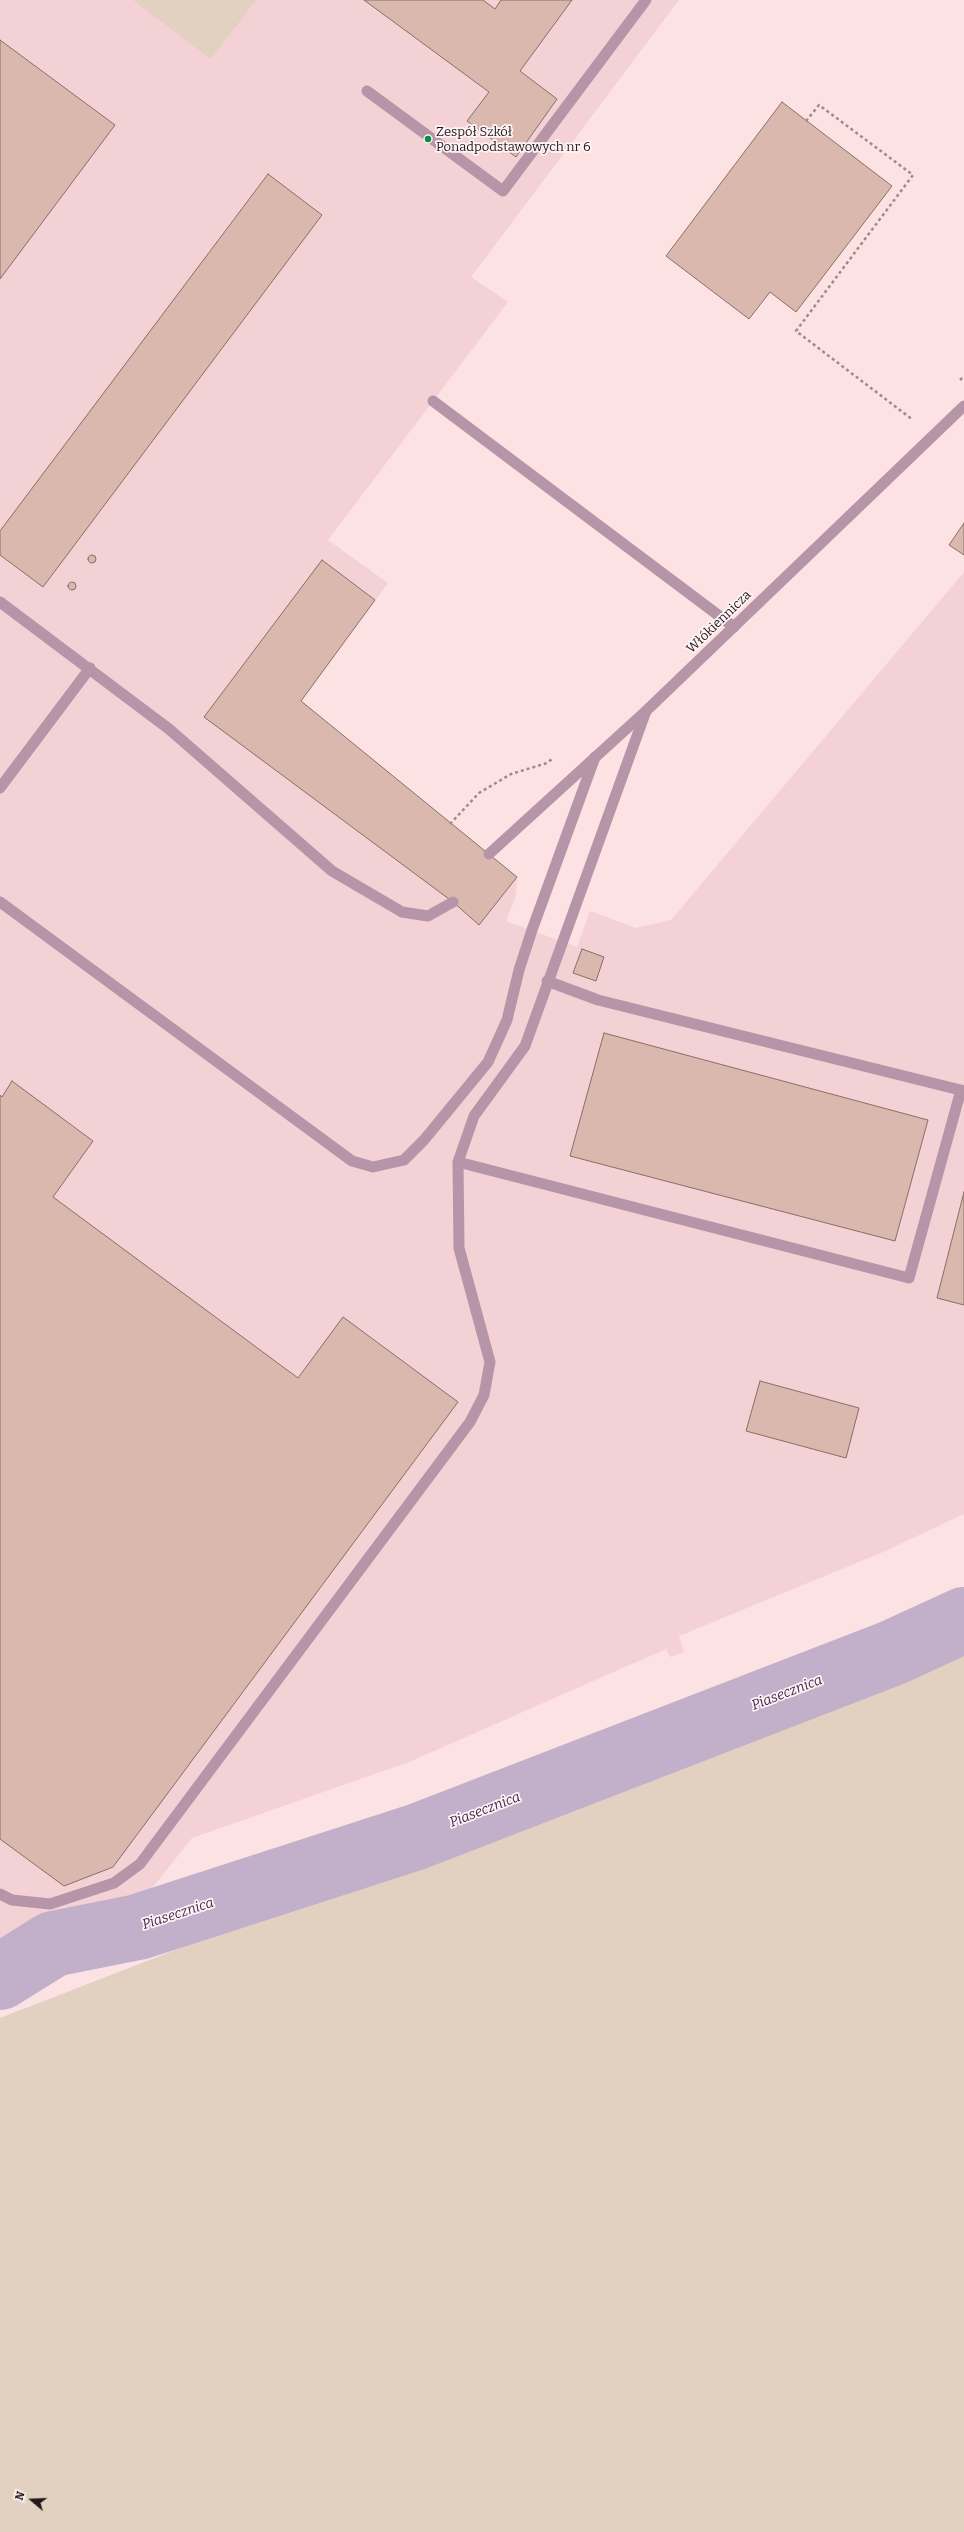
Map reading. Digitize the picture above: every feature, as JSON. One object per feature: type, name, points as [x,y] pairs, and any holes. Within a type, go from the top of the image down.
[{"type":"street","points":[[367,91],[503,190],[646,0]]},
{"type":"street","points":[[433,401],[734,627]]},
{"type":"street","name":"Włókiennicza","points":[[489,854],[646,710],[964,406]]},
{"type":"street","points":[[0,602],[90,668],[169,729],[332,871],[402,912],[428,916],[453,902]]},
{"type":"street","points":[[0,788],[90,668]]},
{"type":"street","points":[[0,1894],[12,1900],[50,1904],[114,1883],[140,1864],[470,1422],[484,1395],[490,1362],[459,1248],[458,1162],[474,1116],[525,1046],[547,981],[646,710]]},
{"type":"street","points":[[0,902],[352,1161],[374,1167],[404,1160],[424,1140],[488,1062],[507,1020],[519,970],[595,757]]},
{"type":"street","points":[[458,1162],[909,1278],[963,1091],[598,1000],[547,981]]},
{"type":"path","points":[[806,120],[818,105],[913,175],[796,331],[918,424]]},
{"type":"shaded area","points":[[0,0],[679,0],[471,277],[508,302],[328,540],[388,583],[301,701],[517,877],[516,896],[506,921],[577,947],[590,911],[636,928],[671,920],[964,572],[964,1514],[883,1552],[679,1636],[684,1652],[670,1657],[666,1649],[409,1762],[192,1838],[153,1887],[0,1948]]},
{"type":"shaded area","points":[[256,0],[211,59],[134,1]]},
{"type":"shaded area","points":[[964,1634],[964,2532],[0,2532],[0,2018],[848,1689]]},
{"type":"building","points":[[364,0],[483,0],[495,9],[501,0],[572,0],[520,71],[557,99],[516,157],[467,121],[489,92]]},
{"type":"building","points":[[0,40],[115,125],[0,279]]},
{"type":"building","points":[[782,102],[892,186],[796,312],[770,292],[749,319],[666,256]]},
{"type":"building","points":[[268,174],[322,215],[43,587],[0,555],[0,531]]},
{"type":"building","points":[[964,523],[964,555],[949,545]]},
{"type":"building","points":[[90,555],[94,555],[96,559],[94,563],[90,563],[88,561],[88,557]]},
{"type":"building","points":[[322,560],[375,600],[301,701],[517,877],[479,925],[453,902],[204,717]]},
{"type":"building","points":[[70,582],[74,582],[76,586],[74,590],[70,590],[68,588],[68,584]]},
{"type":"building","points":[[582,949],[604,957],[596,981],[573,973]]},
{"type":"building","points":[[604,1033],[928,1120],[895,1241],[570,1156]]},
{"type":"building","points":[[12,1081],[93,1141],[53,1197],[298,1378],[343,1317],[458,1402],[113,1867],[64,1886],[0,1839],[0,1095],[2,1097]]},
{"type":"building","points":[[964,1192],[964,1305],[937,1298]]},
{"type":"building","points":[[760,1381],[859,1408],[846,1458],[746,1431]]},
{"type":"waterway","name":"Piasecznica","points":[[0,1977],[53,1944],[138,1927],[416,1837],[892,1653],[964,1620]]},
{"type":"place","name":"Zespół Szkół Ponadpodstawowych nr 6","points":[[428,139]]}]
